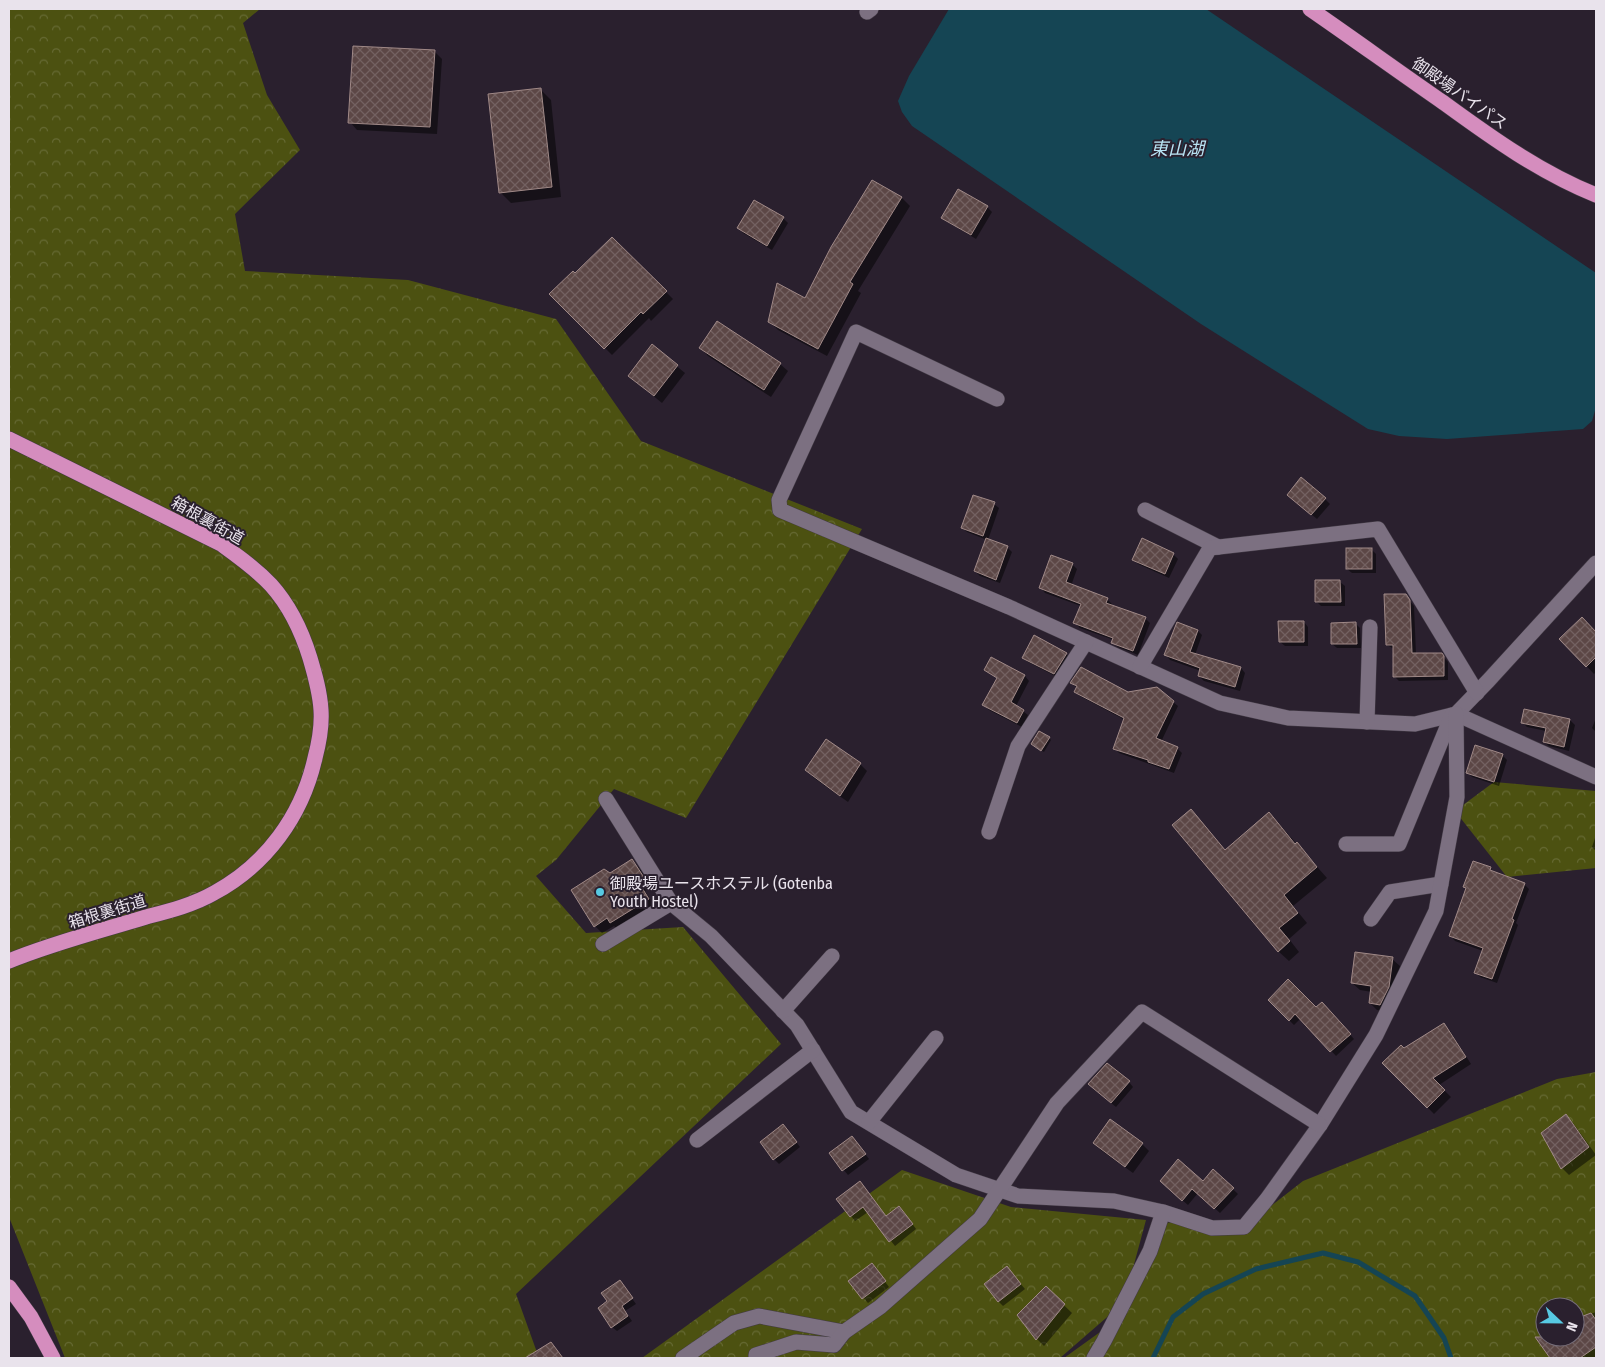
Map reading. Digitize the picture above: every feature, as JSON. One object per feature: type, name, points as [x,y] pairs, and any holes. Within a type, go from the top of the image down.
[{"type":"highway","name":"御殿場バイパス","points":[[1310,9],[1537,167],[1596,195]]},
{"type":"highway","name":"箱根裏街道","points":[[9,439],[221,544],[249,564],[272,586],[292,614],[306,645],[316,678],[321,711],[319,744],[311,777],[299,807],[283,833],[262,857],[239,878],[213,894],[181,907],[24,954],[9,961]]},
{"type":"highway","points":[[9,1287],[31,1317],[53,1358]]},
{"type":"street","points":[[996,399],[856,332],[779,500],[780,510],[1009,607],[1220,703],[1288,718],[1415,724],[1454,715],[1596,777]]},
{"type":"street","points":[[1145,510],[1218,547]]},
{"type":"street","points":[[1140,666],[1210,548],[1378,529],[1477,693]]},
{"type":"street","points":[[1346,844],[1399,844],[1454,715],[1477,693],[1596,563]]},
{"type":"street","points":[[1367,722],[1370,627]]},
{"type":"street","points":[[989,832],[1018,746],[1086,642]]},
{"type":"street","points":[[606,799],[671,903],[711,936],[797,1025],[851,1112],[956,1175],[1018,1196],[1114,1201],[1162,1212],[1212,1228],[1244,1227],[1267,1199],[1320,1125],[1376,1035],[1436,911],[1457,797],[1454,715]]},
{"type":"street","points":[[1371,919],[1390,892],[1441,884]]},
{"type":"street","points":[[603,944],[671,903]]},
{"type":"street","points":[[783,1011],[832,956]]},
{"type":"street","points":[[756,1358],[756,1355],[796,1342],[834,1345],[844,1332],[880,1308],[980,1219],[1057,1103],[1142,1012],[1320,1125]]},
{"type":"street","points":[[869,1122],[936,1038]]},
{"type":"street","points":[[697,1140],[813,1050]]},
{"type":"street","points":[[1094,1358],[1150,1251],[1162,1212]]},
{"type":"street","points":[[682,1358],[734,1323],[759,1316],[844,1332]]},
{"type":"green space","points":[[9,9],[260,9],[243,23],[267,95],[300,150],[235,214],[245,271],[408,280],[556,319],[641,441],[862,529],[686,818],[614,789],[556,860],[536,876],[586,933],[683,927],[781,1044],[516,1294],[539,1358],[65,1358],[9,1217]]},
{"type":"green space","points":[[1494,782],[1596,791],[1596,868],[1507,877],[1455,811]]},
{"type":"green space","points":[[1596,1072],[1596,1358],[1064,1358],[1114,1322],[1121,1305],[1060,1358],[642,1358],[902,1170],[1011,1207],[1146,1220],[1126,1294],[1159,1222],[1244,1227],[1303,1181],[1557,1079]]},
{"type":"water","name":"東山湖","points":[[949,9],[1206,9],[1596,273],[1596,407],[1592,421],[1583,429],[1447,439],[1399,436],[1368,429],[1201,324],[912,126],[902,112],[898,101],[909,76]]},
{"type":"building","points":[[353,46],[435,50],[430,127],[348,123]]},
{"type":"building","points":[[541,88],[552,187],[499,193],[488,94]]},
{"type":"building","points":[[872,180],[902,197],[850,282],[853,284],[818,349],[768,322],[777,283],[805,298],[831,247]]},
{"type":"building","points":[[958,189],[988,206],[971,235],[941,218]]},
{"type":"building","points":[[754,200],[784,217],[767,246],[737,228]]},
{"type":"building","points":[[612,237],[667,291],[643,314],[641,312],[604,349],[549,294],[573,271],[575,273]]},
{"type":"building","points":[[717,321],[781,363],[764,390],[699,348]]},
{"type":"building","points":[[652,344],[678,365],[654,396],[628,376]]},
{"type":"building","points":[[1301,477],[1326,498],[1311,515],[1287,495]]},
{"type":"building","points":[[973,495],[995,502],[983,536],[961,528]]},
{"type":"building","points":[[986,538],[1008,546],[996,580],[974,571]]},
{"type":"building","points":[[1142,538],[1174,553],[1165,574],[1132,560]]},
{"type":"building","points":[[1346,548],[1372,548],[1372,569],[1346,569]]},
{"type":"building","points":[[1051,555],[1073,563],[1066,582],[1108,598],[1106,603],[1146,617],[1133,651],[1111,643],[1113,638],[1073,623],[1081,604],[1039,588]]},
{"type":"building","points":[[1315,580],[1340,580],[1341,602],[1315,602]]},
{"type":"building","points":[[1384,594],[1406,594],[1410,600],[1412,653],[1442,653],[1444,656],[1444,676],[1393,677],[1393,645],[1386,645]]},
{"type":"building","points":[[1582,617],[1596,632],[1596,657],[1586,667],[1559,639]]},
{"type":"building","points":[[1278,621],[1304,621],[1304,642],[1279,642]]},
{"type":"building","points":[[1177,622],[1198,630],[1190,652],[1241,667],[1235,687],[1198,676],[1200,668],[1164,655]]},
{"type":"building","points":[[1356,622],[1357,644],[1331,644],[1331,623]]},
{"type":"building","points":[[1034,635],[1067,653],[1054,674],[1022,658]]},
{"type":"building","points":[[991,657],[1025,675],[1011,702],[1024,710],[1017,723],[982,705],[997,678],[984,670]]},
{"type":"building","points":[[1081,667],[1128,692],[1157,687],[1174,701],[1156,738],[1178,747],[1169,769],[1113,749],[1124,718],[1074,692],[1077,686],[1070,683]]},
{"type":"building","points":[[1524,709],[1570,719],[1564,747],[1543,742],[1546,728],[1521,723]]},
{"type":"building","points":[[1039,731],[1050,737],[1041,751],[1031,744]]},
{"type":"building","points":[[826,739],[861,763],[840,796],[805,770]]},
{"type":"building","points":[[1475,745],[1503,754],[1494,782],[1466,773]]},
{"type":"building","points":[[1191,809],[1225,850],[1269,812],[1317,867],[1284,895],[1298,913],[1279,928],[1290,941],[1278,952],[1172,825]]},
{"type":"building","points":[[632,859],[645,879],[639,883],[649,899],[610,923],[607,918],[594,927],[571,890],[604,869],[610,873]]},
{"type":"building","points":[[1473,861],[1491,867],[1490,870],[1525,883],[1512,919],[1514,920],[1492,979],[1474,973],[1483,948],[1449,936],[1466,888],[1463,887]]},
{"type":"building","points":[[1355,952],[1393,957],[1389,987],[1380,1005],[1369,1003],[1371,986],[1351,983]]},
{"type":"building","points":[[1288,979],[1316,1007],[1322,1002],[1351,1034],[1330,1052],[1295,1014],[1289,1021],[1268,1000]]},
{"type":"building","points":[[1444,1023],[1466,1057],[1433,1078],[1445,1090],[1427,1108],[1382,1063],[1401,1045],[1404,1048]]},
{"type":"building","points":[[1107,1063],[1130,1081],[1111,1103],[1088,1084]]},
{"type":"building","points":[[1566,1114],[1589,1147],[1561,1169],[1541,1133]]},
{"type":"building","points":[[1110,1119],[1143,1143],[1125,1167],[1093,1143]]},
{"type":"building","points":[[783,1124],[797,1142],[773,1160],[760,1142]]},
{"type":"building","points":[[852,1136],[866,1154],[842,1171],[829,1153]]},
{"type":"building","points":[[1178,1159],[1203,1181],[1213,1169],[1234,1188],[1214,1209],[1192,1189],[1182,1201],[1160,1181]]},
{"type":"building","points":[[860,1181],[886,1216],[899,1206],[913,1224],[889,1242],[863,1207],[850,1217],[836,1199]]},
{"type":"building","points":[[872,1263],[886,1281],[862,1299],[848,1281]]},
{"type":"building","points":[[1007,1266],[1021,1284],[998,1302],[984,1284]]},
{"type":"building","points":[[620,1280],[633,1298],[622,1306],[628,1316],[611,1328],[598,1308],[607,1301],[601,1293]]},
{"type":"building","points":[[1046,1286],[1065,1304],[1036,1340],[1017,1315]]},
{"type":"building","points":[[1591,1313],[1596,1320],[1596,1347],[1580,1358],[1550,1358],[1542,1347],[1585,1347],[1585,1315]]},
{"type":"building","points":[[551,1342],[563,1358],[525,1358]]},
{"type":"waterway","points":[[1153,1358],[1173,1317],[1203,1294],[1256,1269],[1323,1253],[1358,1262],[1415,1296],[1444,1338],[1451,1358]]},
{"type":"place","name":"御殿場ユースホステル (Gotenba Youth Hostel)","points":[[600,892]]}]
